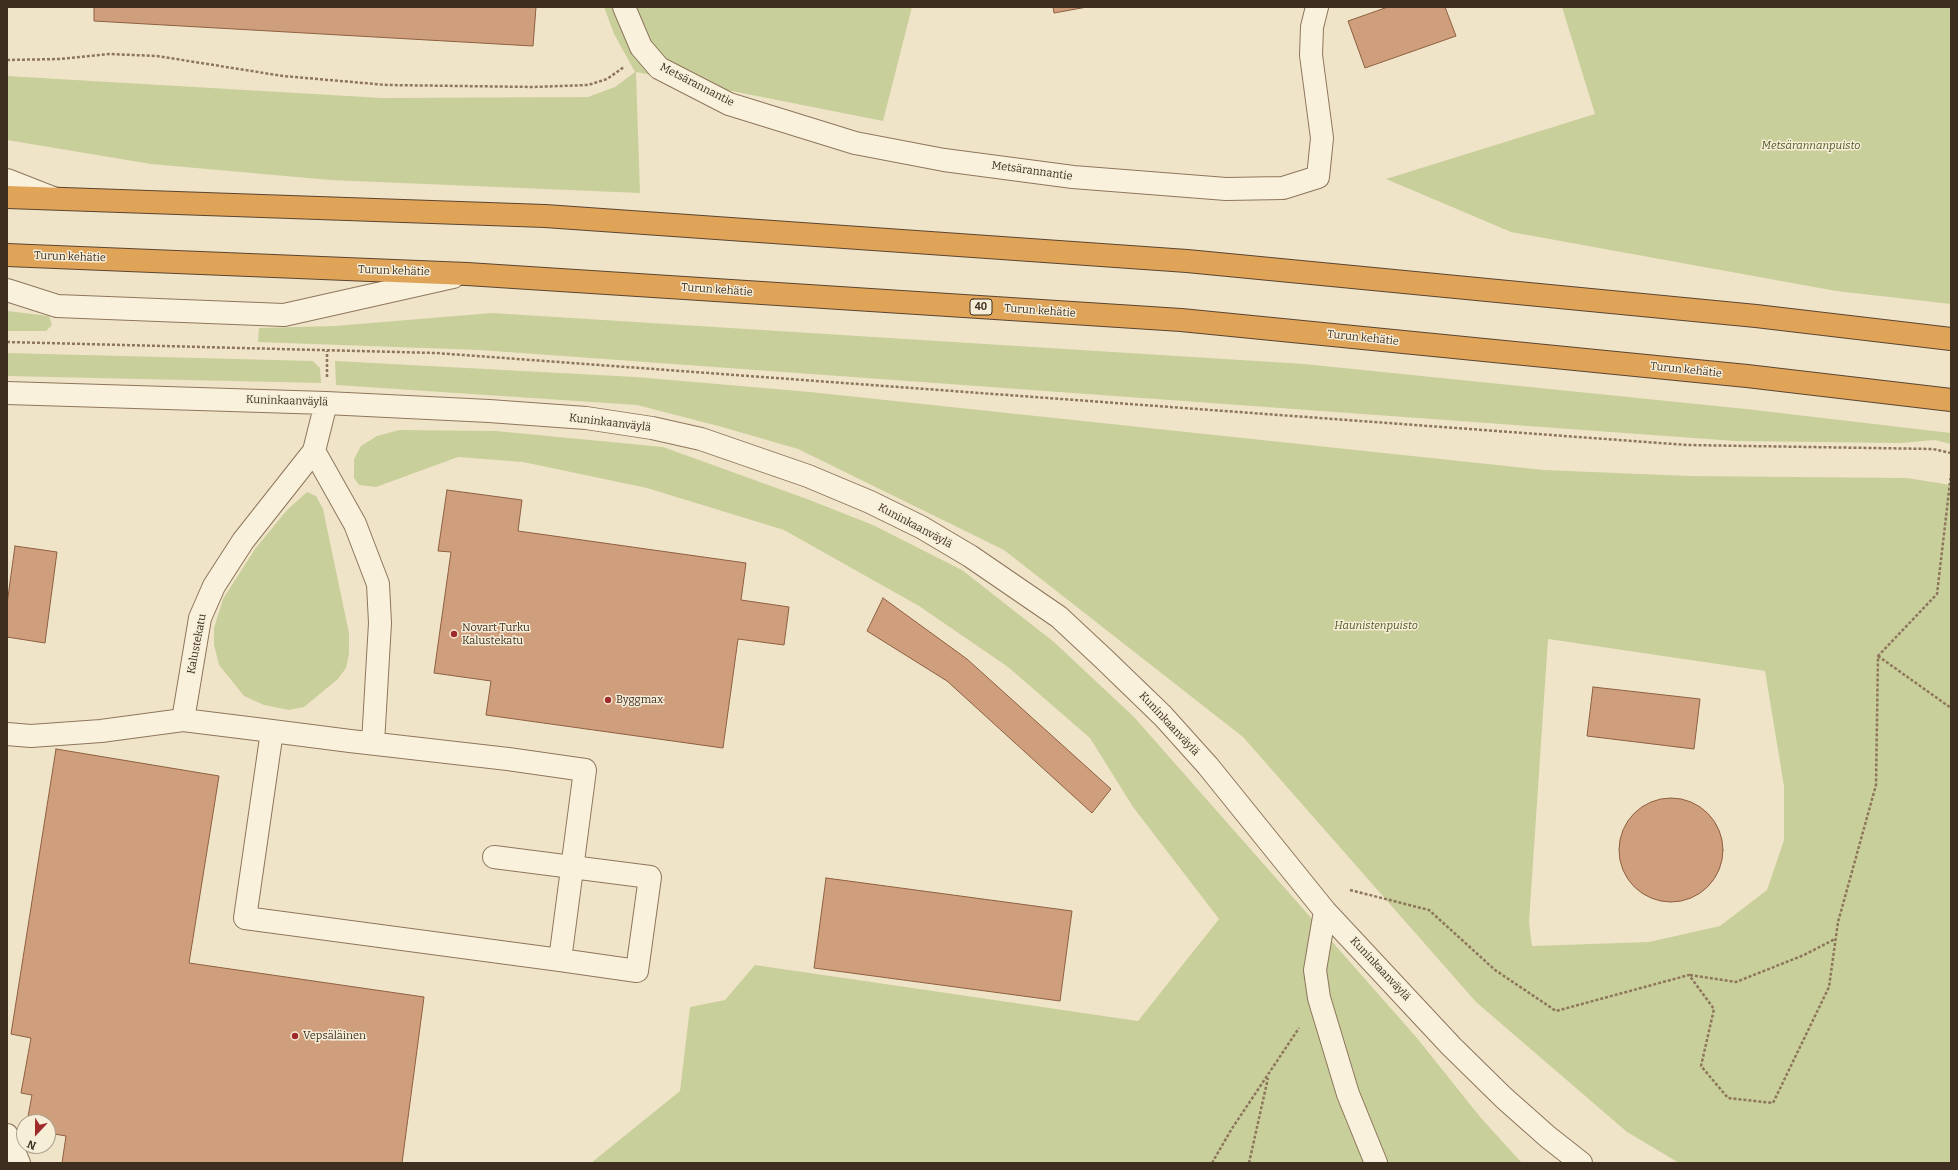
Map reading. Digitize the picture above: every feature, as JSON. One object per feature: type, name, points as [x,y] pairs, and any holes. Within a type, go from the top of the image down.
[{"type":"highway","points":[[7,197],[545,216],[1187,261],[1756,316],[1951,339]]},
{"type":"highway","name":"Turun kehätie","points":[[7,255],[468,274],[1181,320],[1747,376],[1951,400]]},
{"type":"street","name":"Metsärannantie","points":[[624,7],[641,48],[659,68],[729,104],[856,143],[944,160],[1073,177],[1226,189],[1283,188],[1318,177],[1322,138],[1311,55],[1312,27],[1317,7]]},
{"type":"street","points":[[7,180],[56,199]]},
{"type":"street","points":[[7,290],[57,306],[284,315],[468,274]]},
{"type":"street","name":"Kuninkaanväylä","points":[[7,393],[326,403],[571,417],[652,428],[702,439],[808,476],[870,502],[921,527],[970,556],[1059,617],[1104,658],[1163,716],[1208,766],[1325,911],[1451,1046],[1504,1098],[1548,1137],[1581,1163]]},
{"type":"street","name":"Kalustekatu","points":[[183,720],[200,618],[214,586],[243,541],[314,451],[326,403]]},
{"type":"street","points":[[314,451],[355,524],[378,584],[380,623],[373,743]]},
{"type":"street","points":[[7,734],[31,736],[101,731],[183,720],[586,770],[560,960]]},
{"type":"street","points":[[272,731],[245,918],[637,971],[650,877],[494,857]]},
{"type":"street","points":[[1325,911],[1315,970],[1319,998],[1348,1094],[1376,1163]]},
{"type":"street","points":[[7,1135],[19,1163]]},
{"type":"path","points":[[7,60],[60,59],[109,54],[158,56],[284,76],[379,84],[534,87],[588,85],[606,79],[623,68],[641,48]]},
{"type":"path","points":[[7,342],[436,353],[1687,445],[1933,449],[1951,453]]},
{"type":"path","points":[[1689,975],[1714,1009],[1701,1066],[1728,1098],[1773,1103],[1829,987],[1838,922],[1876,785],[1878,656],[1936,594],[1951,474]]},
{"type":"path","points":[[1878,656],[1951,708]]},
{"type":"path","points":[[1350,890],[1429,910],[1495,970],[1556,1011],[1689,975],[1736,982],[1804,955],[1835,939]]},
{"type":"path","points":[[1212,1163],[1268,1074],[1319,998]]},
{"type":"path","points":[[1249,1163],[1268,1074]]},
{"type":"green space","points":[[604,7],[912,7],[883,121],[636,72],[640,193],[330,180],[151,164],[7,140],[7,76],[382,98],[588,97],[615,87],[635,72],[614,34]]},
{"type":"green space","name":"Metsärannanpuisto","points":[[1562,7],[1951,7],[1951,304],[1836,291],[1511,232],[1386,179],[1595,114]]},
{"type":"green space","points":[[7,311],[49,316],[52,325],[46,331],[7,331]]},
{"type":"green space","points":[[492,313],[1304,364],[1746,409],[1951,433],[1951,444],[1935,440],[1900,443],[1735,441],[480,350],[258,342],[259,328],[335,326]]},
{"type":"green space","points":[[7,353],[313,361],[320,368],[321,383],[7,376]]},
{"type":"green space","name":"Haunistenpuisto","points":[[335,361],[636,377],[810,392],[1544,470],[1689,476],[1907,478],[1951,485],[1951,1163],[1679,1163],[1627,1132],[1476,1002],[1243,737],[1004,550],[798,449],[637,405],[336,385]],"holes":[[[1548,639],[1765,671],[1784,786],[1784,840],[1767,890],[1720,926],[1649,942],[1532,946],[1529,922]]]},
{"type":"green space","points":[[399,430],[496,431],[663,447],[807,499],[873,525],[962,570],[1054,642],[1134,717],[1417,1038],[1481,1118],[1522,1163],[591,1163],[680,1091],[690,1007],[725,1000],[755,965],[1138,1021],[1219,919],[1133,807],[1090,738],[1008,667],[919,606],[784,530],[647,488],[523,462],[458,457],[376,487],[359,485],[354,478],[354,459],[361,446],[377,436]]},
{"type":"green space","points":[[307,492],[316,496],[323,509],[349,633],[349,654],[346,668],[338,679],[304,707],[289,710],[264,705],[244,696],[219,665],[214,645],[214,628],[223,599],[255,549],[287,510]]},
{"type":"building","points":[[94,7],[536,7],[533,46],[94,21]]},
{"type":"building","points":[[1053,7],[1087,7],[1054,13]]},
{"type":"building","points":[[1388,7],[1445,7],[1456,36],[1365,68],[1348,21]]},
{"type":"building","points":[[447,490],[522,500],[518,531],[746,563],[741,600],[789,607],[784,645],[738,639],[723,748],[486,715],[491,681],[434,673],[451,552],[438,551]]},
{"type":"building","points":[[15,546],[57,552],[45,643],[7,637],[7,604]]},
{"type":"building","points":[[883,598],[967,659],[1111,789],[1092,813],[947,681],[867,631]]},
{"type":"building","points":[[1593,687],[1700,699],[1694,749],[1587,736]]},
{"type":"building","points":[[56,749],[219,776],[189,963],[424,997],[402,1163],[62,1163],[66,1136],[56,1134],[56,1114],[28,1114],[32,1095],[21,1093],[31,1038],[11,1034]]},
{"type":"building","points":[[1671,798],[1691,802],[1700,806],[1708,813],[1715,821],[1719,830],[1723,850],[1719,870],[1715,879],[1708,887],[1700,894],[1691,898],[1671,902],[1651,898],[1642,894],[1634,887],[1627,879],[1623,870],[1619,850],[1623,830],[1627,821],[1634,813],[1642,806],[1651,802]]},
{"type":"building","points":[[826,878],[1072,911],[1060,1001],[814,968]]},
{"type":"place","name":"Novart Turku Kalustekatu","points":[[454,634]]},
{"type":"place","name":"Byggmax","points":[[608,700]]},
{"type":"place","name":"Vepsäläinen","points":[[295,1036]]}]
